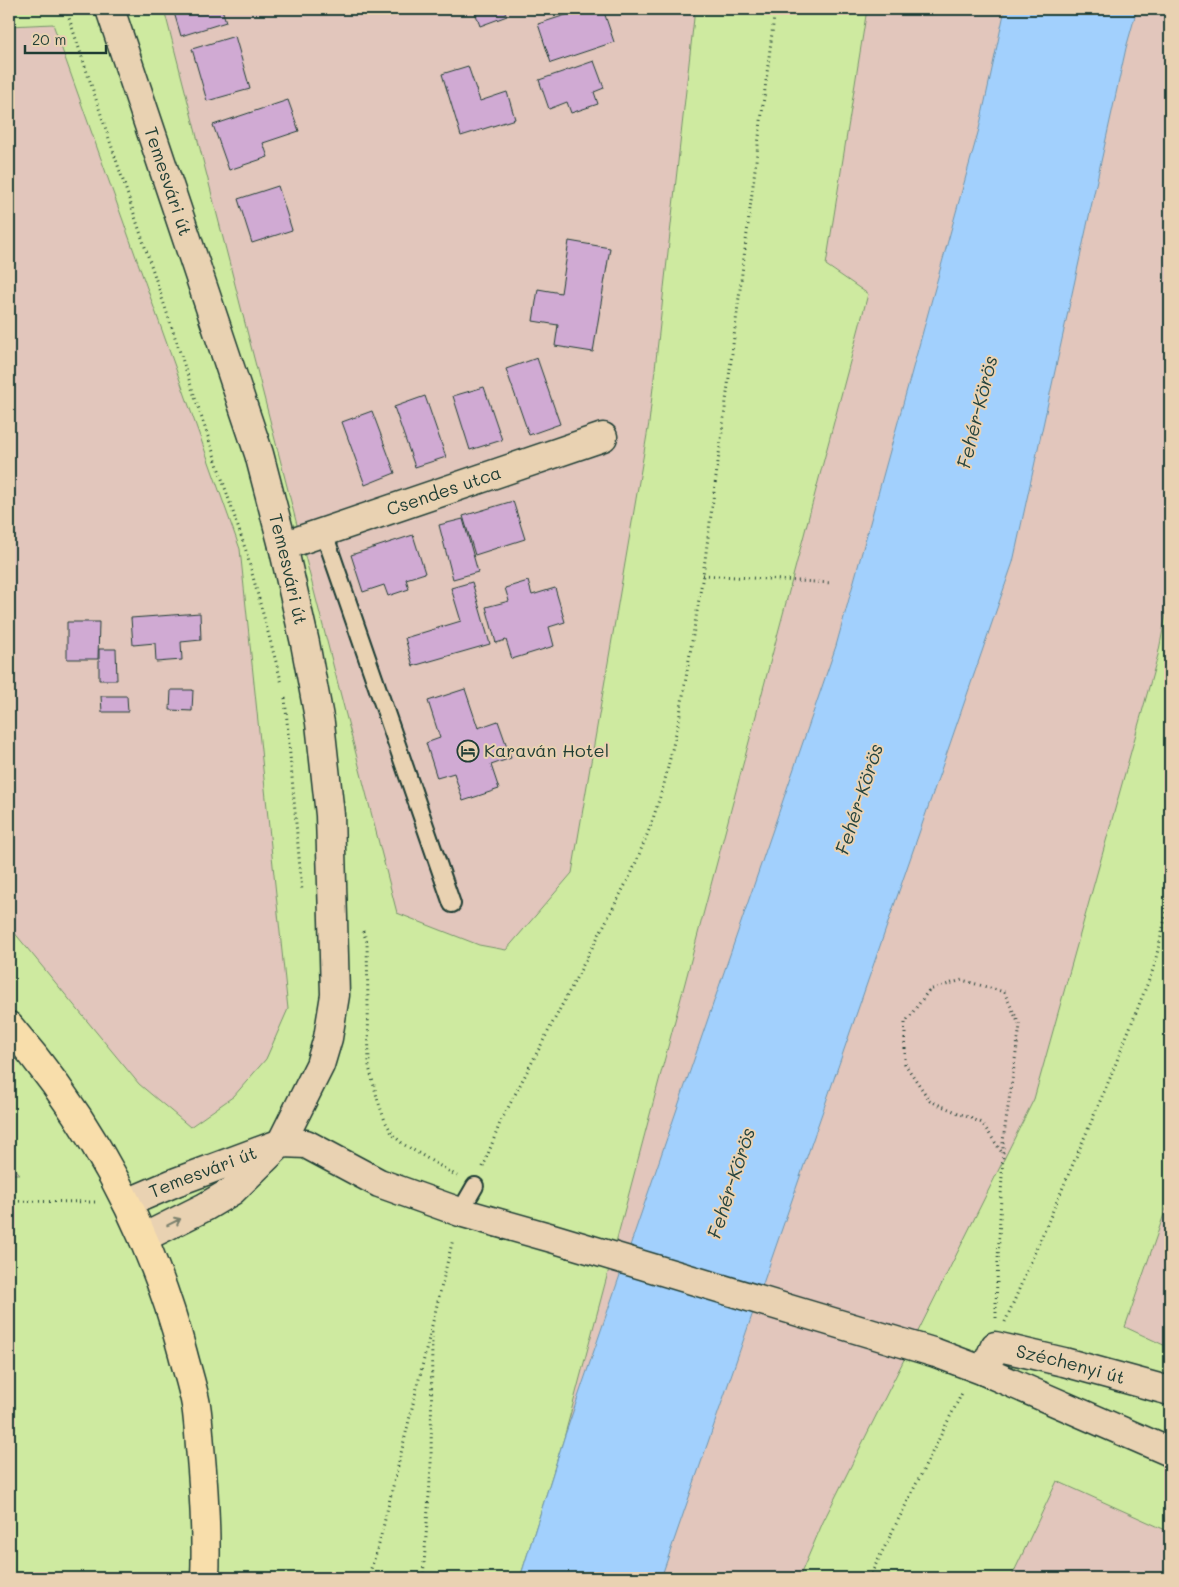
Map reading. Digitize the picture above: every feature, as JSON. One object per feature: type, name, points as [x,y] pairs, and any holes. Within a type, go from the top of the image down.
[{"type":"main road","points":[[9,1026],[54,1083],[83,1124],[108,1166],[143,1238],[162,1285],[196,1404],[204,1486],[205,1578]]},
{"type":"street","name":"Temesvári út","points":[[110,9],[259,454],[283,546],[305,643],[320,722],[330,815],[333,919],[335,995],[328,1038],[320,1065],[282,1143],[232,1191],[206,1207],[143,1238]]},
{"type":"street","name":"Csendes utca","points":[[283,546],[603,437]]},
{"type":"street","name":"Temesvári út","points":[[127,1203],[176,1182],[282,1143]]},
{"type":"street","name":"Széchenyi út","points":[[282,1143],[306,1144],[379,1183],[460,1212],[982,1368],[1170,1452]]},
{"type":"street","name":"Széchenyi út","points":[[982,1368],[1064,1362],[1170,1392]]},
{"type":"lane","points":[[324,533],[452,904]]},
{"type":"lane","points":[[460,1212],[475,1186]]},
{"type":"path","points":[[66,9],[246,551],[284,691],[302,892]]},
{"type":"path","points":[[333,919],[360,923],[367,942],[370,1067],[385,1121],[393,1135],[403,1144],[475,1186],[500,1123],[632,872],[651,826],[664,784],[679,720],[702,575],[776,9]]},
{"type":"path","points":[[702,575],[831,583]]},
{"type":"path","points":[[869,1578],[982,1368],[1110,1078],[1154,967],[1170,897]]},
{"type":"path","points":[[982,1368],[1003,1154],[1003,1141],[1020,1026],[1004,992],[962,980],[929,990],[905,1023],[905,1064],[930,1101],[982,1123],[1003,1154]]},
{"type":"path","points":[[9,1201],[127,1203]]},
{"type":"path","points":[[368,1578],[379,1544],[460,1212]]},
{"type":"path","points":[[423,1578],[431,1467],[432,1327]]},
{"type":"green space","points":[[9,9],[164,9],[397,913],[479,945],[506,950],[572,873],[649,423],[695,9],[867,9],[826,265],[868,294],[564,1438],[520,1578],[9,1578],[9,1174],[20,1174],[9,1162],[9,928],[139,1084],[190,1127],[234,1096],[266,1059],[288,1009],[240,549],[53,24],[9,26]]},
{"type":"green space","points":[[1170,594],[1170,1197],[1125,1327],[1170,1348],[1170,1532],[1057,1481],[1011,1578],[799,1578],[823,1522],[1034,1099],[1158,655]]},
{"type":"water","name":"Fehér-Körös","points":[[1005,9],[1137,9],[1126,48],[1013,562],[661,1578],[520,1578],[564,1438],[836,646],[979,129]]},
{"type":"building","points":[[173,9],[222,9],[226,22],[181,36]]},
{"type":"building","points":[[474,9],[504,9],[507,16],[480,26]]},
{"type":"building","points":[[584,9],[603,9],[614,42],[551,63],[538,24]]},
{"type":"building","points":[[235,36],[250,89],[207,101],[192,49]]},
{"type":"building","points":[[594,61],[604,88],[594,92],[598,104],[571,113],[567,102],[549,109],[539,80]]},
{"type":"building","points":[[468,66],[480,101],[507,92],[515,119],[461,136],[442,74]]},
{"type":"building","points":[[288,100],[299,131],[263,143],[268,157],[229,170],[213,125]]},
{"type":"building","points":[[278,186],[292,230],[252,243],[238,199]]},
{"type":"building","points":[[569,241],[610,248],[593,352],[555,346],[558,325],[533,321],[538,289],[561,293]]},
{"type":"building","points":[[537,358],[560,424],[529,435],[506,369]]},
{"type":"building","points":[[484,387],[502,440],[470,450],[453,396]]},
{"type":"building","points":[[425,396],[446,457],[415,467],[394,407]]},
{"type":"building","points":[[372,411],[395,473],[365,485],[342,422]]},
{"type":"building","points":[[513,501],[525,539],[475,555],[463,516]]},
{"type":"building","points":[[463,519],[478,572],[453,579],[439,525]]},
{"type":"building","points":[[413,535],[425,573],[406,579],[409,589],[388,596],[384,585],[363,592],[351,555]]},
{"type":"building","points":[[528,581],[532,595],[555,588],[565,622],[549,627],[554,646],[512,659],[506,640],[496,643],[486,607],[509,601],[505,588]]},
{"type":"building","points":[[472,582],[490,644],[413,666],[405,638],[461,621],[451,588]]},
{"type":"building","points":[[200,613],[201,640],[181,642],[182,660],[156,662],[155,643],[133,645],[131,618]]},
{"type":"building","points":[[67,622],[99,622],[98,659],[67,659]]},
{"type":"building","points":[[99,649],[116,649],[117,680],[99,680]]},
{"type":"building","name":"Karaván Hotel","points":[[465,689],[478,728],[498,721],[511,758],[491,765],[499,789],[463,801],[454,773],[437,778],[426,743],[440,738],[428,701]]},
{"type":"building","points":[[171,690],[193,690],[192,711],[170,710]]},
{"type":"building","points":[[101,696],[127,696],[128,712],[102,712]]},
{"type":"place","name":"Karaván Hotel","points":[[468,751]]}]
